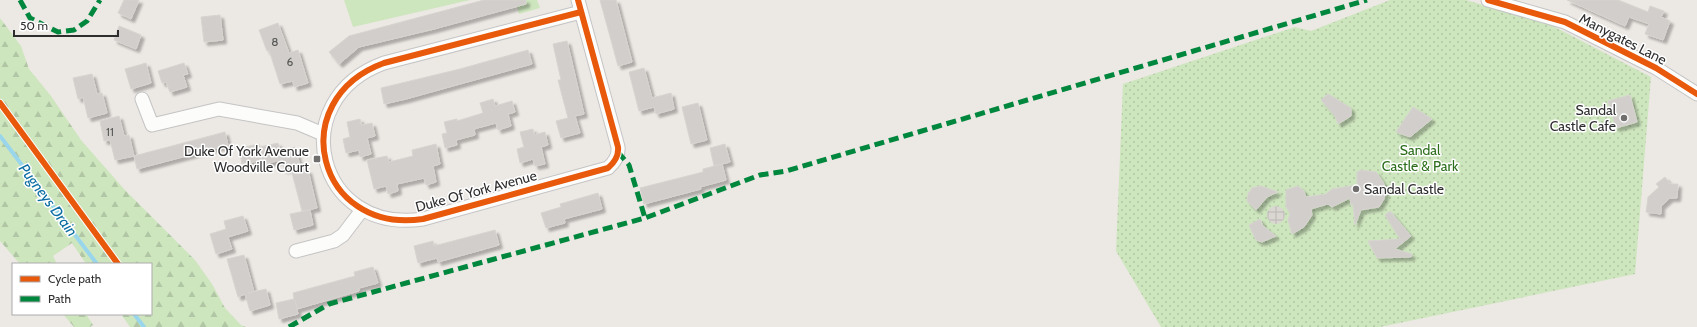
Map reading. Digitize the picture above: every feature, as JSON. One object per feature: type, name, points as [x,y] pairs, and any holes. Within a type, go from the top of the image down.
[{"type":"street","name":"Manygates Lane","points":[[1488,0],[1565,22],[1656,68],[1697,94]]},
{"type":"street","name":"Duke Of York Avenue","points":[[579,6],[618,146],[618,152],[614,162],[608,168],[423,219],[393,221],[377,217],[362,210],[349,200],[331,176],[325,158],[323,134],[327,116],[334,101],[343,88],[368,68],[579,6]]},
{"type":"street","points":[[142,99],[152,125],[219,109],[297,123],[323,134]]},
{"type":"street","points":[[296,251],[334,241],[343,235],[362,210]]},
{"type":"green space","points":[[344,0],[470,0],[353,27]]},
{"type":"green space","points":[[515,0],[537,0],[540,8],[519,14]]},
{"type":"green space","name":"Sandal Castle & Park","points":[[1390,0],[1466,0],[1551,25],[1651,77],[1635,274],[1380,327],[1161,327],[1116,251],[1123,84],[1295,27],[1311,31]]},
{"type":"green space","points":[[0,18],[21,46],[29,69],[51,96],[81,140],[124,189],[195,260],[212,284],[225,308],[241,325],[246,327],[130,327],[122,315],[152,315],[152,263],[85,263],[72,243],[53,256],[56,263],[19,263],[0,241]]},
{"type":"green space","points":[[64,315],[87,315],[93,325],[90,327],[74,327]]},
{"type":"shaded area","points":[[1276,206],[1282,209],[1285,215],[1282,221],[1276,224],[1270,221],[1267,215],[1270,209]]},
{"type":"building","points":[[124,0],[139,0],[131,19],[118,13]]},
{"type":"building","points":[[484,0],[526,0],[526,4],[434,29],[359,47],[339,64],[329,52],[349,36]]},
{"type":"building","points":[[600,0],[616,0],[632,62],[618,66]]},
{"type":"building","points":[[1567,0],[1618,0],[1648,12],[1650,6],[1664,11],[1661,17],[1670,21],[1663,40],[1645,34],[1649,24],[1629,17],[1625,26]]},
{"type":"building","points":[[220,15],[223,40],[204,42],[201,17]]},
{"type":"building","points":[[278,23],[289,53],[298,50],[308,83],[294,87],[293,81],[280,84],[269,50],[267,51],[259,30]]},
{"type":"building","points":[[119,26],[141,35],[136,49],[114,40]]},
{"type":"building","points":[[567,41],[584,114],[575,116],[580,133],[561,138],[556,121],[568,118],[558,80],[561,80],[553,44]]},
{"type":"building","points":[[528,50],[532,64],[384,104],[381,88],[460,69]]},
{"type":"building","points":[[146,63],[151,83],[131,89],[125,69]]},
{"type":"building","points":[[184,63],[188,74],[183,75],[187,87],[170,92],[166,82],[162,83],[158,71]]},
{"type":"building","points":[[644,68],[652,98],[671,93],[674,109],[656,114],[654,107],[639,111],[629,72]]},
{"type":"building","points":[[92,74],[97,94],[102,93],[107,113],[88,118],[83,97],[78,99],[73,78]]},
{"type":"building","points":[[1328,94],[1351,108],[1351,116],[1338,124],[1335,116],[1321,100]]},
{"type":"building","points":[[1630,95],[1637,122],[1616,128],[1608,101]]},
{"type":"building","points":[[493,99],[495,106],[512,101],[515,112],[508,114],[511,126],[498,130],[496,123],[474,129],[475,135],[456,140],[457,145],[445,148],[442,134],[447,133],[444,122],[457,119],[457,121],[483,113],[480,103]]},
{"type":"building","points":[[698,103],[707,140],[691,144],[682,107]]},
{"type":"building","points":[[1413,107],[1432,119],[1410,137],[1396,132]]},
{"type":"building","points":[[119,116],[124,136],[129,135],[134,156],[115,160],[110,140],[104,141],[100,121]]},
{"type":"building","points":[[360,119],[361,125],[372,123],[375,136],[367,138],[371,154],[360,157],[359,150],[346,153],[343,139],[350,137],[347,122]]},
{"type":"building","points":[[533,129],[534,135],[545,132],[548,145],[541,147],[545,164],[535,166],[533,159],[520,163],[517,149],[524,147],[520,132]]},
{"type":"building","points":[[225,132],[228,145],[137,169],[134,156]]},
{"type":"building","points":[[278,143],[281,160],[264,164],[263,160],[242,164],[239,148],[259,144],[260,147]]},
{"type":"building","points":[[436,144],[440,164],[433,166],[436,182],[426,185],[424,178],[397,184],[398,191],[388,194],[386,186],[374,189],[367,160],[387,156],[389,162],[413,156],[412,150]]},
{"type":"building","points":[[725,144],[730,162],[714,166],[710,148]]},
{"type":"building","points":[[295,147],[300,166],[284,170],[280,151]]},
{"type":"building","points":[[722,164],[726,180],[700,187],[701,189],[644,204],[640,188],[703,172],[703,169]]},
{"type":"building","points":[[308,170],[317,208],[302,211],[292,173]]},
{"type":"building","points":[[1361,170],[1376,172],[1383,182],[1386,190],[1384,199],[1379,207],[1361,210],[1355,225],[1353,204],[1351,205],[1350,198],[1332,207],[1328,204],[1311,209],[1312,215],[1304,227],[1292,234],[1288,220],[1290,213],[1286,207],[1286,190],[1298,186],[1304,191],[1306,197],[1326,194],[1332,189],[1357,185],[1357,172]]},
{"type":"building","points":[[1665,177],[1670,184],[1678,184],[1677,198],[1670,198],[1661,206],[1661,214],[1646,212],[1648,197],[1659,187],[1656,184]]},
{"type":"building","points":[[1261,186],[1278,192],[1267,197],[1256,210],[1247,201],[1248,194],[1252,188]]},
{"type":"building","points":[[598,193],[602,209],[564,219],[565,223],[546,228],[541,213],[561,207],[560,204]]},
{"type":"building","points":[[310,210],[313,225],[294,230],[290,214]]},
{"type":"building","points":[[1390,211],[1411,236],[1395,249],[1412,254],[1411,257],[1377,258],[1368,241],[1400,239],[1385,215]]},
{"type":"building","points":[[243,216],[248,231],[228,237],[232,249],[216,254],[210,234],[226,229],[224,221]]},
{"type":"building","points":[[1260,219],[1263,226],[1276,236],[1262,242],[1256,240],[1249,225]]},
{"type":"building","points":[[495,230],[499,245],[438,262],[437,258],[418,263],[414,246],[433,241],[434,246]]},
{"type":"building","points":[[244,255],[254,292],[266,289],[270,305],[250,311],[245,294],[238,297],[227,259]]},
{"type":"building","points":[[373,267],[378,283],[359,288],[359,291],[297,309],[295,300],[298,314],[279,319],[276,303],[294,299],[293,293],[355,276],[354,272]]},
{"type":"waterway","name":"Pugneys Drain","points":[[0,136],[96,263]]},
{"type":"waterway","name":"Pugneys Drain","points":[[135,315],[144,327]]},
{"type":"marked path","points":[[20,0],[30,18],[58,32],[74,30],[87,21],[100,0]]},
{"type":"marked path","points":[[289,327],[329,304],[645,218],[760,175],[786,171],[1367,0]]},
{"type":"marked path","points":[[618,152],[629,165],[645,218]]},
{"type":"cycle path","points":[[578,0],[618,147],[616,159],[608,168],[423,219],[387,218],[358,207],[337,186],[326,161],[324,133],[333,105],[352,81],[384,63],[581,12]]},
{"type":"cycle path","points":[[1488,0],[1565,22],[1656,68],[1697,94]]},
{"type":"cycle path","points":[[0,103],[117,263]]},
{"type":"place","name":"Sandal Castle Cafe","points":[[1624,118]]},
{"type":"place","name":"Duke Of York Avenue Woodville Court","points":[[317,159]]},
{"type":"place","name":"Sandal Castle","points":[[1356,189]]}]
